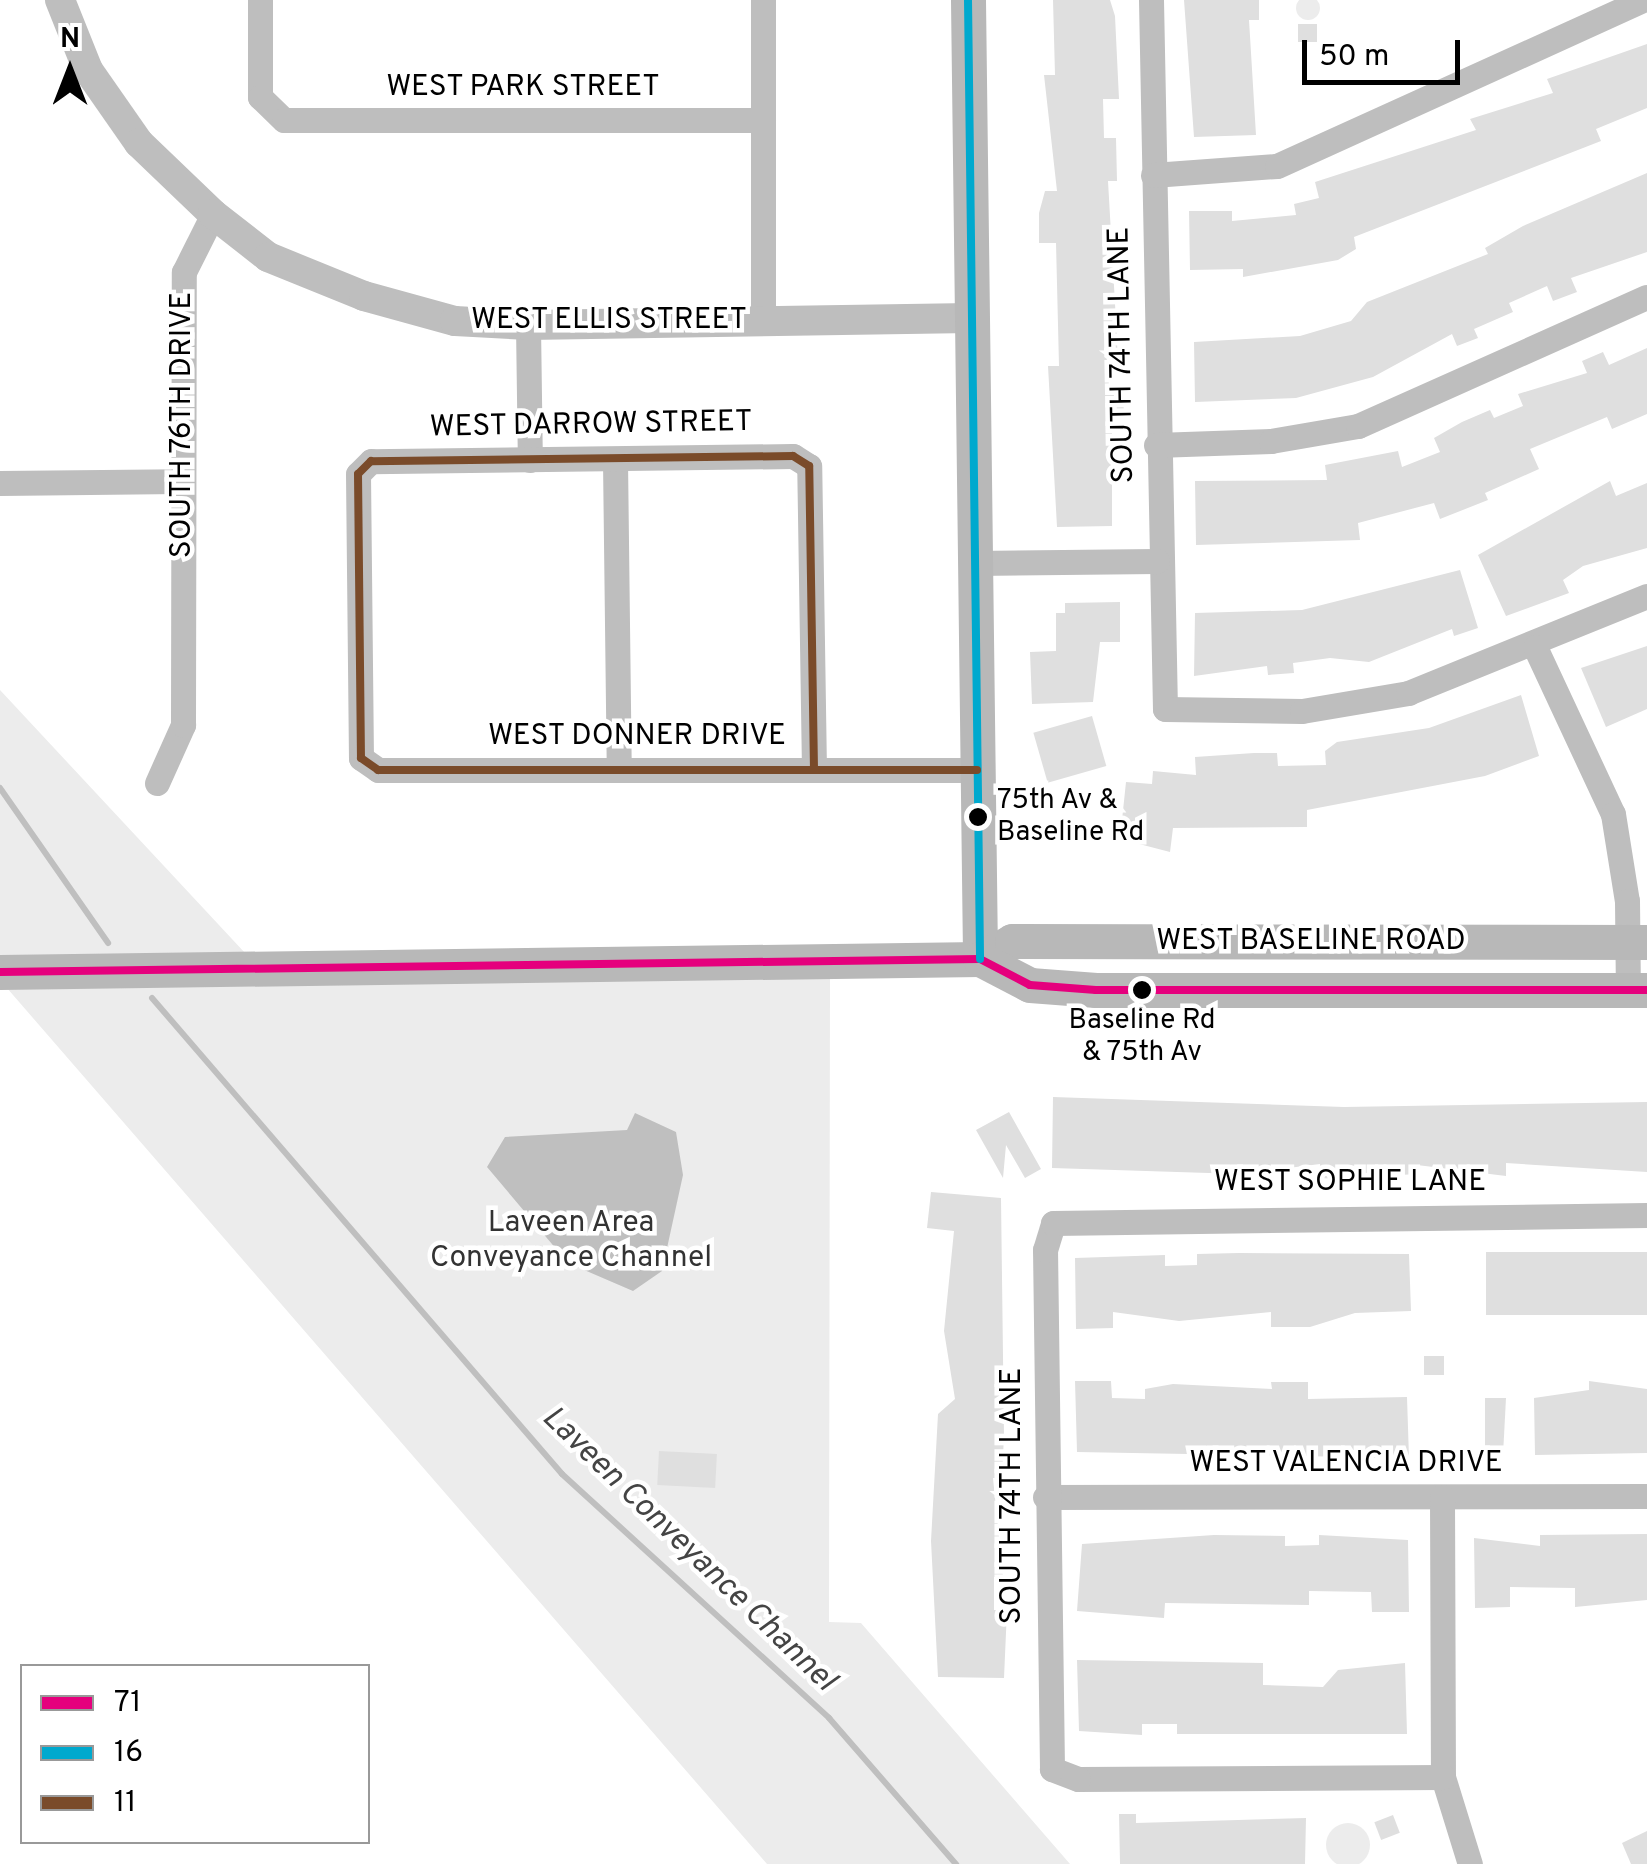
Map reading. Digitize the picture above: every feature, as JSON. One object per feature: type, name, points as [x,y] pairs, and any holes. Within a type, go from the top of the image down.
[{"type":"main road","points":[[968,0],[980,959]]},
{"type":"main road","name":"WEST BASELINE ROAD","points":[[980,959],[1012,940],[1637,942]]},
{"type":"main road","name":"WEST BASELINE ROAD","points":[[0,972],[980,959],[1030,985],[1096,990],[1637,990]]},
{"type":"street","points":[[60,0],[88,70],[139,143],[213,214]]},
{"type":"street","name":"WEST PARK STREET","points":[[260,0],[260,97],[284,120],[764,120]]},
{"type":"street","points":[[762,321],[763,0]]},
{"type":"street","name":"SOUTH 74TH LANE","points":[[1151,0],[1157,561],[1165,710],[1232,715],[1354,704],[1535,647]]},
{"type":"street","points":[[1153,175],[1277,166],[1644,0]]},
{"type":"street","name":"WEST ELLIS STREET","points":[[213,214],[268,257],[364,296],[455,321],[528,325],[971,318]]},
{"type":"street","name":"SOUTH 76TH DRIVE","points":[[156,783],[183,724],[179,481],[184,272],[213,214]]},
{"type":"street","points":[[1156,445],[1272,441],[1358,426],[1647,296]]},
{"type":"street","points":[[528,325],[530,460]]},
{"type":"street","name":"WEST DARROW STREET","points":[[362,758],[358,474],[370,462],[793,456],[809,466],[814,770]]},
{"type":"street","points":[[615,460],[618,767]]},
{"type":"street","points":[[0,483],[179,481]]},
{"type":"street","points":[[974,563],[1157,561]]},
{"type":"street","points":[[1637,990],[1637,942],[1613,814],[1535,647],[1647,596]]},
{"type":"street","name":"WEST DONNER DRIVE","points":[[362,758],[378,770],[978,770]]},
{"type":"street","name":"WEST SOPHIE LANE","points":[[1053,1223],[1647,1215]]},
{"type":"street","name":"SOUTH 74TH LANE","points":[[1053,1223],[1045,1250],[1045,1496],[1052,1769],[1078,1779],[1443,1777]]},
{"type":"street","name":"WEST VALENCIA DRIVE","points":[[1045,1496],[1647,1496]]},
{"type":"street","points":[[1442,1497],[1443,1777],[1465,1854]]},
{"type":"green space","points":[[1299,-1],[1317,-1],[1317,17],[1299,17]]},
{"type":"green space","name":"Laveen Area Conveyance Channel","points":[[0,690],[272,982],[830,978],[829,1622],[861,1623],[1070,1864],[767,1864],[0,980]]},
{"type":"green space","points":[[1340,1825],[1356,1825],[1368,1837],[1368,1853],[1356,1865],[1340,1865],[1328,1853],[1328,1837]]},
{"type":"shaded area","points":[[635,1113],[676,1132],[683,1175],[662,1271],[633,1291],[568,1263],[487,1167],[505,1137],[627,1130]]},
{"type":"building","points":[[1053,0],[1110,0],[1115,16],[1119,99],[1103,99],[1104,138],[1116,138],[1117,181],[1108,181],[1118,356],[1108,356],[1109,392],[1123,391],[1124,417],[1112,417],[1112,526],[1057,527],[1048,366],[1059,366],[1056,243],[1039,243],[1039,213],[1045,191],[1057,191],[1044,75],[1055,75]]},
{"type":"building","points":[[1184,0],[1259,0],[1259,20],[1249,20],[1256,135],[1194,137]]},
{"type":"building","points":[[1298,24],[1317,24],[1317,42],[1298,42]]},
{"type":"building","points":[[1647,44],[1647,108],[1596,129],[1601,141],[1354,237],[1356,249],[1338,260],[1243,277],[1243,269],[1190,270],[1189,211],[1232,211],[1232,221],[1296,215],[1294,204],[1319,198],[1315,182],[1476,130],[1470,119],[1553,93],[1547,79]]},
{"type":"building","points":[[1647,173],[1647,252],[1571,278],[1577,292],[1553,301],[1547,286],[1509,303],[1513,312],[1474,329],[1478,338],[1457,346],[1452,334],[1373,377],[1296,398],[1195,402],[1194,342],[1300,336],[1351,321],[1367,302],[1488,254],[1485,248],[1523,226]]},
{"type":"building","points":[[1647,348],[1647,414],[1612,429],[1607,417],[1530,449],[1539,469],[1485,493],[1488,500],[1440,519],[1434,503],[1358,523],[1360,540],[1196,545],[1195,481],[1327,480],[1325,465],[1398,451],[1402,467],[1440,452],[1434,438],[1462,422],[1490,410],[1494,418],[1523,406],[1518,394],[1587,373],[1582,361],[1603,352],[1609,365]]},
{"type":"building","points":[[1610,481],[1616,496],[1647,483],[1647,548],[1583,566],[1563,580],[1569,593],[1506,616],[1478,555]]},
{"type":"building","points":[[1460,570],[1478,628],[1454,636],[1452,629],[1369,662],[1330,658],[1293,663],[1294,673],[1268,675],[1267,666],[1194,676],[1195,613],[1302,610]]},
{"type":"building","points":[[1120,602],[1120,642],[1100,642],[1093,702],[1032,704],[1030,652],[1056,651],[1056,613],[1065,613],[1065,603]]},
{"type":"building","points":[[1647,646],[1647,709],[1606,727],[1581,668]]},
{"type":"building","points":[[1521,695],[1539,756],[1485,776],[1307,810],[1307,827],[1173,828],[1170,852],[1120,839],[1126,782],[1152,784],[1153,771],[1196,775],[1195,757],[1254,753],[1277,753],[1278,766],[1326,765],[1325,751],[1337,742],[1429,728]]},
{"type":"building","points":[[1092,716],[1106,766],[1048,783],[1033,733]]},
{"type":"building","points":[[1053,1097],[1344,1107],[1647,1102],[1647,1172],[1506,1163],[1506,1176],[1417,1165],[1416,1174],[1338,1179],[1320,1178],[1320,1164],[1240,1174],[1052,1168]]},
{"type":"building","points":[[1009,1112],[1041,1169],[1025,1178],[1006,1145],[1003,1178],[976,1130]]},
{"type":"building","points":[[931,1192],[1001,1198],[1004,1435],[1002,1478],[993,1478],[1003,1577],[994,1577],[994,1610],[1007,1610],[1004,1678],[938,1677],[931,1541],[938,1414],[955,1399],[944,1331],[954,1231],[927,1228]]},
{"type":"building","points":[[1486,1252],[1647,1252],[1647,1315],[1486,1315]]},
{"type":"building","points":[[1197,1254],[1409,1254],[1411,1311],[1355,1313],[1310,1327],[1271,1327],[1271,1312],[1179,1321],[1113,1312],[1113,1328],[1076,1329],[1075,1258],[1165,1255],[1165,1266],[1197,1265]]},
{"type":"building","points":[[1424,1356],[1444,1356],[1444,1375],[1424,1375]]},
{"type":"building","points":[[1075,1381],[1111,1381],[1112,1398],[1145,1399],[1145,1389],[1173,1384],[1272,1389],[1271,1382],[1308,1382],[1308,1399],[1407,1397],[1409,1458],[1077,1452]]},
{"type":"building","points":[[1589,1381],[1647,1389],[1647,1453],[1535,1455],[1534,1398],[1589,1390]]},
{"type":"building","points":[[1485,1398],[1506,1398],[1503,1455],[1485,1455]]},
{"type":"building","points":[[659,1451],[717,1454],[715,1488],[657,1485]]},
{"type":"building","points":[[1647,1534],[1647,1600],[1575,1607],[1575,1588],[1510,1587],[1510,1607],[1475,1608],[1474,1538],[1540,1546],[1540,1535]]},
{"type":"building","points":[[1214,1535],[1285,1536],[1285,1546],[1319,1545],[1319,1535],[1408,1540],[1409,1612],[1372,1612],[1371,1592],[1309,1591],[1309,1605],[1165,1603],[1164,1618],[1077,1611],[1082,1544]]},
{"type":"building","points":[[1077,1660],[1263,1663],[1263,1685],[1323,1687],[1338,1670],[1405,1663],[1407,1734],[1177,1734],[1177,1724],[1142,1724],[1142,1735],[1079,1731]]},
{"type":"building","points":[[1119,1814],[1136,1814],[1136,1823],[1306,1818],[1305,1864],[1120,1864]]},
{"type":"building","points":[[1393,1815],[1400,1833],[1381,1840],[1374,1822]]},
{"type":"building","points":[[1647,1831],[1647,1864],[1631,1864],[1622,1843]]},
{"type":"waterway","name":"Laveen Conveyance Channel","points":[[0,788],[108,943]]},
{"type":"waterway","name":"Laveen Conveyance Channel","points":[[152,998],[562,1474],[829,1718],[956,1864]]},
{"type":"transit line","name":"16","points":[[968,0],[980,959]]},
{"type":"transit line","name":"11","points":[[814,770],[809,466],[793,456],[371,461],[358,474],[361,758],[378,770],[977,770]]},
{"type":"transit line","name":"71","points":[[0,972],[980,959],[1030,985],[1096,990],[1647,990]]},
{"type":"place","name":"75th Av & Baseline Rd","points":[[978,817]]},
{"type":"place","name":"Baseline Rd & 75th Av","points":[[1142,990]]}]
